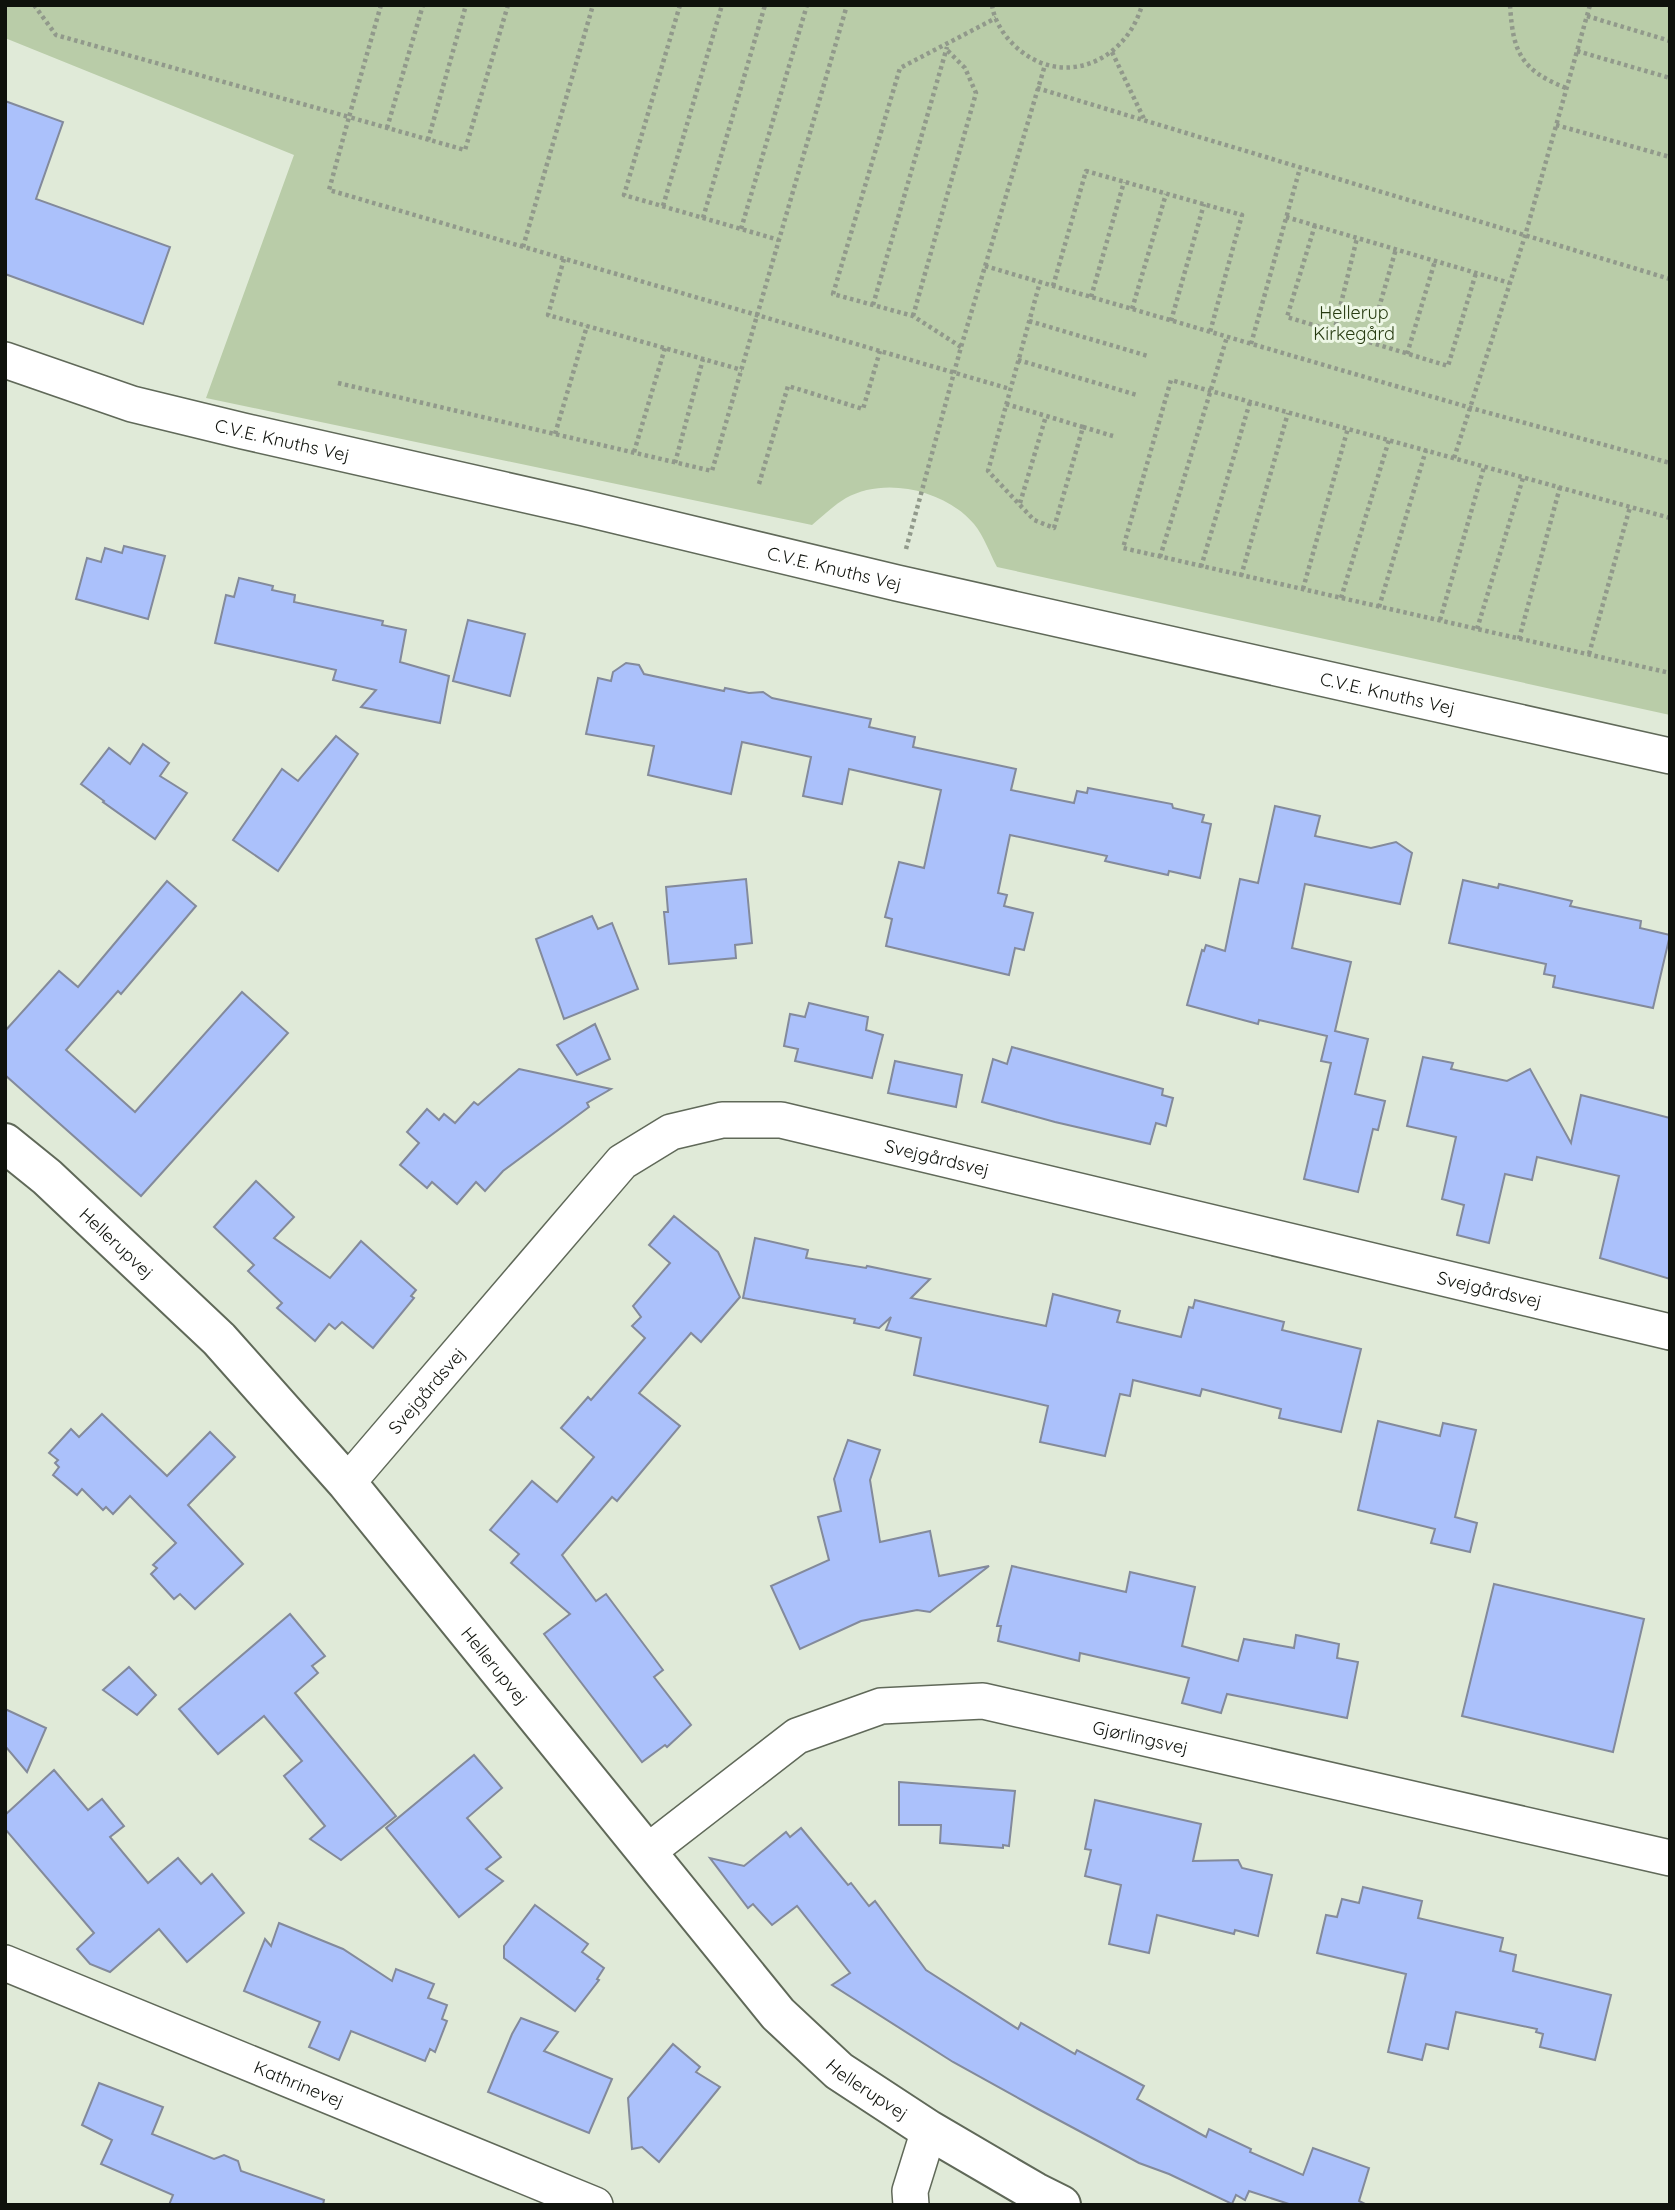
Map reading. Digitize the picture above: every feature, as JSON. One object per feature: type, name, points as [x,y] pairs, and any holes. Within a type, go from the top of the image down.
[{"type":"street","name":"C.V.E. Knuths Vej","points":[[5,360],[132,404],[897,583],[1670,756]]},
{"type":"street","name":"Svejgårdsvej","points":[[347,1483],[622,1162],[671,1132],[722,1120],[780,1120],[1670,1332]]},
{"type":"street","name":"Hellerupvej","points":[[5,1143],[47,1177],[219,1339],[347,1483],[778,2014],[839,2071],[929,2130],[910,2191],[911,2205]]},
{"type":"street","name":"Gjørlingsvej","points":[[646,1853],[797,1736],[881,1706],[983,1701],[1670,1857]]},
{"type":"street","name":"Kathrinevej","points":[[5,1963],[595,2205]]},
{"type":"street","points":[[929,2130],[1060,2205]]},
{"type":"path","points":[[34,5],[56,35],[465,150],[508,5]]},
{"type":"path","points":[[381,5],[328,190],[1010,389]]},
{"type":"path","points":[[387,128],[423,5]]},
{"type":"path","points":[[428,140],[466,5]]},
{"type":"path","points":[[523,247],[593,5]]},
{"type":"path","points":[[680,5],[624,195],[779,240]]},
{"type":"path","points":[[663,206],[722,5]]},
{"type":"path","points":[[703,218],[765,5]]},
{"type":"path","points":[[741,229],[807,5]]},
{"type":"path","points":[[338,383],[712,471],[848,5]]},
{"type":"path","points":[[992,5],[1003,34],[1021,53],[1045,65],[1072,68],[1099,61],[1122,45],[1137,22],[1142,5]]},
{"type":"path","points":[[1510,5],[1512,31],[1520,57],[1541,78],[1566,88]]},
{"type":"path","points":[[1454,458],[1525,236],[1590,5]]},
{"type":"path","points":[[1587,16],[1670,41]]},
{"type":"path","points":[[961,347],[913,316],[833,294],[900,68],[947,46],[996,18]]},
{"type":"path","points":[[873,305],[947,46]]},
{"type":"path","points":[[913,316],[976,93],[965,68],[947,46]]},
{"type":"path","points":[[1577,51],[1670,78]]},
{"type":"path","points":[[1112,52],[1145,121]]},
{"type":"path","points":[[897,583],[961,347],[1045,65]]},
{"type":"path","points":[[1037,88],[1670,279]]},
{"type":"path","points":[[1556,124],[1670,158]]},
{"type":"path","points":[[1251,344],[1300,168]]},
{"type":"path","points":[[1053,286],[1086,171],[1242,215],[1210,332]]},
{"type":"path","points":[[1091,297],[1124,182]]},
{"type":"path","points":[[1132,309],[1166,194]]},
{"type":"path","points":[[1171,321],[1204,204]]},
{"type":"path","points":[[1286,217],[1510,283]]},
{"type":"path","points":[[1315,225],[1287,317],[1407,354],[1448,366],[1475,273]]},
{"type":"path","points":[[1334,332],[1357,238]]},
{"type":"path","points":[[1369,342],[1396,249]]},
{"type":"path","points":[[564,259],[548,315],[742,370]]},
{"type":"path","points":[[1407,354],[1435,261]]},
{"type":"path","points":[[985,266],[1471,408],[1670,463]]},
{"type":"path","points":[[1040,282],[988,471],[1034,520],[1054,528],[1083,427]]},
{"type":"path","points":[[1029,321],[1148,356]]},
{"type":"path","points":[[555,434],[587,326]]},
{"type":"path","points":[[1160,557],[1227,337]]},
{"type":"path","points":[[634,452],[665,348]]},
{"type":"path","points":[[759,484],[788,386],[863,409],[880,351]]},
{"type":"path","points":[[675,463],[703,359]]},
{"type":"path","points":[[1018,360],[1137,395]]},
{"type":"path","points":[[1669,670],[1519,639],[1123,548],[1171,380],[1670,518]]},
{"type":"path","points":[[1201,566],[1250,402]]},
{"type":"path","points":[[1006,404],[1113,436]]},
{"type":"path","points":[[1241,576],[1289,412]]},
{"type":"path","points":[[1020,504],[1046,416]]},
{"type":"path","points":[[1303,589],[1348,428]]},
{"type":"path","points":[[1341,598],[1389,440]]},
{"type":"path","points":[[1379,607],[1426,450]]},
{"type":"path","points":[[1440,620],[1484,467]]},
{"type":"path","points":[[1477,629],[1523,478]]},
{"type":"path","points":[[1519,639],[1560,487]]},
{"type":"path","points":[[1589,654],[1630,507]]},
{"type":"green space","name":"Hellerup Kirkegård","points":[[5,5],[1670,5],[1670,715],[997,567],[978,529],[962,512],[947,502],[914,490],[878,488],[862,491],[846,498],[812,525],[206,398],[294,155],[5,38]]},
{"type":"building","points":[[5,101],[63,122],[36,199],[170,247],[143,324],[5,274]]},
{"type":"building","points":[[124,546],[165,556],[148,619],[76,599],[87,558],[101,562],[105,548],[122,553]]},
{"type":"building","points":[[239,578],[273,586],[272,590],[295,595],[294,602],[383,621],[382,625],[406,630],[400,662],[449,676],[440,723],[361,707],[376,690],[333,680],[336,670],[215,643],[226,595],[234,597]]},
{"type":"building","points":[[468,620],[525,634],[510,696],[453,681]]},
{"type":"building","points":[[626,663],[639,665],[644,674],[724,691],[725,688],[749,693],[763,692],[772,698],[871,719],[869,727],[915,737],[913,747],[1016,769],[1011,790],[1074,803],[1077,791],[1087,793],[1088,788],[1172,804],[1173,808],[1204,815],[1202,822],[1211,824],[1200,878],[1169,871],[1168,875],[1105,861],[1107,856],[1010,835],[998,893],[1007,895],[1004,906],[1033,913],[1024,950],[1015,948],[1009,975],[886,946],[892,919],[885,917],[899,862],[924,868],[941,790],[849,769],[842,804],[803,796],[811,757],[742,742],[731,794],[648,775],[654,746],[586,734],[598,678],[611,681],[613,672]]},
{"type":"building","points":[[336,736],[358,754],[278,871],[233,840],[282,769],[298,781]]},
{"type":"building","points":[[143,744],[169,763],[160,776],[187,793],[155,839],[81,784],[109,748],[130,764]]},
{"type":"building","points":[[1275,806],[1320,816],[1315,836],[1371,848],[1396,842],[1412,853],[1400,904],[1305,884],[1292,948],[1351,962],[1335,1031],[1368,1039],[1355,1094],[1385,1101],[1378,1130],[1373,1129],[1358,1192],[1304,1179],[1331,1063],[1321,1061],[1327,1036],[1259,1020],[1258,1024],[1187,1005],[1202,950],[1204,951],[1206,945],[1225,951],[1240,879],[1258,883]]},
{"type":"building","points":[[746,879],[752,943],[735,945],[736,958],[669,964],[664,912],[668,912],[666,887]]},
{"type":"building","points":[[1463,880],[1498,888],[1499,884],[1572,901],[1570,906],[1641,921],[1640,928],[1670,935],[1653,1008],[1553,987],[1555,976],[1544,974],[1546,964],[1449,943]]},
{"type":"building","points":[[167,881],[196,906],[121,994],[118,991],[66,1050],[135,1112],[242,992],[288,1033],[141,1196],[5,1075],[5,1031],[59,971],[78,987]]},
{"type":"building","points":[[592,916],[598,929],[612,923],[638,989],[564,1019],[536,939]]},
{"type":"building","points":[[809,1003],[868,1017],[866,1030],[883,1035],[872,1078],[795,1061],[798,1049],[784,1046],[790,1014],[805,1017]]},
{"type":"building","points":[[595,1024],[610,1059],[577,1075],[557,1045]]},
{"type":"building","points":[[1012,1047],[1163,1089],[1162,1095],[1173,1098],[1166,1126],[1156,1123],[1150,1144],[982,1102],[993,1059],[1007,1064]]},
{"type":"building","points":[[1423,1057],[1453,1063],[1451,1069],[1507,1081],[1530,1069],[1571,1143],[1581,1095],[1670,1118],[1670,1279],[1600,1258],[1619,1176],[1537,1157],[1532,1180],[1505,1174],[1489,1243],[1457,1235],[1464,1205],[1442,1199],[1456,1137],[1407,1126]]},
{"type":"building","points":[[895,1061],[962,1075],[956,1107],[888,1093]]},
{"type":"building","points":[[519,1069],[611,1089],[587,1103],[589,1107],[503,1171],[485,1191],[476,1182],[457,1204],[432,1182],[427,1188],[400,1165],[419,1143],[407,1132],[427,1109],[439,1120],[444,1114],[455,1123],[474,1102],[478,1105]]},
{"type":"building","points":[[256,1181],[294,1217],[274,1238],[330,1278],[361,1241],[416,1290],[411,1296],[414,1298],[373,1348],[342,1322],[335,1329],[329,1324],[315,1341],[277,1308],[282,1303],[248,1271],[254,1265],[214,1227]]},
{"type":"building","points":[[674,1216],[718,1252],[740,1297],[701,1342],[691,1333],[639,1393],[680,1426],[617,1501],[612,1497],[562,1555],[596,1601],[606,1594],[663,1670],[654,1677],[691,1725],[667,1747],[665,1745],[642,1762],[544,1634],[570,1614],[511,1563],[519,1554],[490,1530],[532,1481],[557,1502],[594,1457],[561,1428],[588,1397],[591,1400],[645,1338],[632,1326],[641,1317],[633,1306],[670,1263],[649,1245]]},
{"type":"building","points":[[755,1238],[808,1250],[806,1258],[866,1268],[867,1266],[930,1279],[911,1298],[1046,1326],[1053,1294],[1120,1311],[1117,1322],[1181,1337],[1189,1307],[1193,1308],[1195,1300],[1284,1322],[1282,1330],[1361,1349],[1341,1432],[1279,1418],[1281,1409],[1202,1389],[1200,1396],[1133,1380],[1130,1396],[1120,1394],[1105,1456],[1040,1442],[1048,1406],[914,1375],[921,1338],[886,1330],[891,1317],[879,1328],[854,1323],[855,1319],[743,1298]]},
{"type":"building","points":[[102,1414],[167,1476],[210,1432],[235,1457],[188,1505],[243,1564],[195,1609],[180,1594],[174,1599],[151,1574],[157,1568],[153,1565],[176,1543],[130,1496],[113,1514],[106,1507],[103,1510],[82,1489],[77,1495],[53,1475],[59,1467],[55,1463],[58,1460],[49,1453],[71,1429],[79,1437]]},
{"type":"building","points":[[1378,1421],[1440,1436],[1443,1423],[1476,1430],[1455,1517],[1477,1523],[1470,1552],[1431,1543],[1435,1529],[1358,1510]]},
{"type":"building","points":[[848,1440],[880,1450],[870,1480],[880,1542],[930,1531],[939,1576],[989,1566],[930,1612],[917,1610],[861,1621],[800,1649],[771,1586],[829,1560],[818,1517],[841,1511],[834,1479]]},
{"type":"building","points":[[1012,1566],[1126,1592],[1130,1572],[1195,1587],[1182,1646],[1238,1661],[1244,1639],[1294,1648],[1296,1635],[1339,1644],[1337,1658],[1358,1662],[1347,1718],[1227,1694],[1221,1713],[1182,1703],[1189,1678],[1080,1653],[1079,1661],[998,1641],[1001,1626],[997,1626]]},
{"type":"building","points":[[1494,1584],[1644,1619],[1613,1752],[1462,1716]]},
{"type":"building","points":[[290,1614],[325,1656],[312,1666],[318,1673],[295,1693],[396,1816],[341,1860],[310,1839],[325,1826],[284,1776],[302,1761],[264,1716],[218,1754],[179,1709]]},
{"type":"building","points":[[129,1667],[156,1695],[137,1715],[103,1690]]},
{"type":"building","points":[[5,1709],[46,1728],[27,1772],[5,1746]]},
{"type":"building","points":[[474,1755],[502,1788],[467,1818],[501,1857],[486,1869],[503,1881],[459,1917],[386,1828]]},
{"type":"building","points":[[54,1770],[88,1810],[102,1799],[124,1826],[110,1837],[148,1883],[178,1858],[201,1884],[212,1874],[244,1913],[187,1962],[159,1929],[110,1972],[90,1964],[77,1949],[94,1933],[5,1829],[5,1815]]},
{"type":"building","points":[[899,1782],[1015,1791],[1009,1846],[1003,1845],[1003,1848],[940,1843],[941,1825],[899,1825]]},
{"type":"building","points":[[1095,1800],[1201,1824],[1193,1861],[1238,1860],[1242,1868],[1272,1875],[1258,1936],[1235,1930],[1234,1934],[1157,1915],[1149,1953],[1109,1944],[1121,1885],[1085,1876],[1091,1850],[1085,1849]]},
{"type":"building","points":[[801,1828],[869,1906],[875,1901],[926,1970],[1018,2029],[1021,2023],[1075,2054],[1077,2050],[1144,2086],[1137,2099],[1206,2137],[1209,2129],[1251,2149],[1250,2152],[1303,2175],[1313,2148],[1369,2168],[1359,2201],[1367,2205],[1292,2205],[1249,2191],[1245,2200],[1236,2195],[1232,2204],[1139,2163],[1038,2109],[953,2062],[832,1985],[850,1973],[797,1906],[772,1925],[753,1904],[748,1908],[710,1858],[744,1866],[786,1832],[790,1837]]},
{"type":"building","points":[[1363,1887],[1422,1901],[1418,1918],[1503,1938],[1500,1951],[1516,1955],[1513,1971],[1611,1995],[1595,2060],[1540,2047],[1543,2034],[1536,2032],[1537,2029],[1456,2012],[1448,2049],[1426,2044],[1422,2060],[1388,2052],[1406,1974],[1317,1953],[1326,1915],[1337,1917],[1342,1899],[1359,1903]]},
{"type":"building","points":[[535,1905],[588,1944],[582,1952],[604,1968],[597,1979],[599,1980],[575,2011],[504,1958],[504,1946]]},
{"type":"building","points":[[279,1923],[343,1949],[392,1981],[396,1969],[434,1984],[428,1998],[447,2005],[442,2019],[447,2021],[435,2052],[430,2049],[425,2061],[351,2031],[339,2060],[309,2047],[320,2022],[244,1991],[265,1939],[271,1946]]},
{"type":"building","points":[[521,2018],[558,2032],[544,2051],[612,2079],[589,2133],[488,2092]]},
{"type":"building","points":[[673,2044],[700,2067],[696,2072],[720,2087],[659,2162],[642,2147],[632,2149],[628,2098]]},
{"type":"building","points":[[99,2083],[163,2107],[152,2134],[214,2159],[224,2155],[238,2161],[241,2171],[324,2200],[323,2205],[169,2205],[173,2195],[101,2164],[112,2140],[82,2125]]}]
